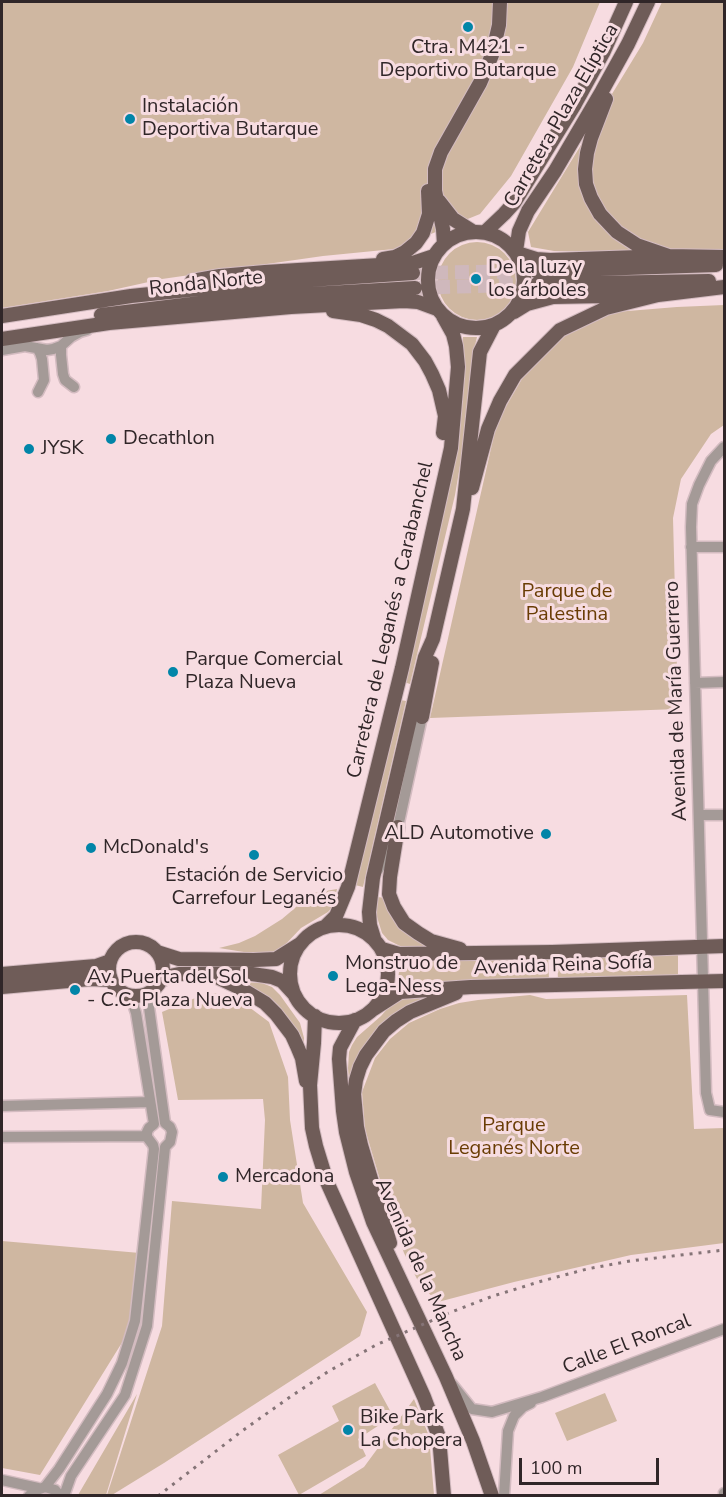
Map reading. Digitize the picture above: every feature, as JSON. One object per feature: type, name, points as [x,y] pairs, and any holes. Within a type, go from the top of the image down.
[{"type":"main road","points":[[308,268],[347,261],[394,257],[416,243],[427,223],[429,177],[480,83],[492,55],[499,25],[500,2]]},
{"type":"main road","points":[[603,53],[619,2]]},
{"type":"main road","name":"Carretera Plaza Elíptica","points":[[479,232],[504,214],[513,203],[575,104],[603,53],[626,2]]},
{"type":"main road","name":"Carretera Plaza Elíptica","points":[[516,252],[519,231],[528,211],[555,171],[602,91],[648,2]]},
{"type":"main road","points":[[628,44],[591,138],[585,169],[586,184],[600,214],[617,232],[637,245],[669,256]]},
{"type":"main road","points":[[437,161],[434,183],[440,205],[444,244]]},
{"type":"main road","points":[[440,205],[453,219],[479,232],[502,239],[516,252],[536,259],[724,257]]},
{"type":"main road","points":[[440,312],[430,297],[428,283],[429,269],[434,256],[451,238],[479,232]]},
{"type":"main road","points":[[512,313],[521,298],[525,280],[516,252]]},
{"type":"main road","name":"Ronda Norte","points":[[131,296],[149,288],[220,276],[308,268],[413,263],[434,256]]},
{"type":"main road","points":[[724,265],[536,278],[724,281]]},
{"type":"main road","name":"Ronda Norte","points":[[2,316],[131,296],[236,285],[413,273]]},
{"type":"main road","points":[[2,339],[109,323],[334,304],[404,301],[418,302],[440,312],[462,327],[483,328],[503,321],[527,304],[553,297],[658,295],[724,287]]},
{"type":"main road","name":"Ronda Norte","points":[[2,330],[241,298],[415,288]]},
{"type":"main road","points":[[463,509],[471,493],[488,429],[515,375],[560,330],[606,308],[658,295]]},
{"type":"main road","points":[[235,312],[251,314],[312,310],[340,311],[376,320],[412,344],[432,374],[439,390],[445,416],[440,500]]},
{"type":"main road","name":"Carretera de Leganés a Carabanchel","points":[[325,927],[336,916],[348,886],[402,668],[451,448],[458,367],[453,334],[440,312]]},
{"type":"main road","name":"Carretera de Leganés a Carabanchel","points":[[378,943],[370,925],[369,912],[373,878],[425,657],[434,639],[463,509],[480,352],[494,325]]},
{"type":"main road","points":[[422,717],[434,639]]},
{"type":"main road","points":[[398,828],[389,894],[394,907],[404,923],[431,941],[474,953]]},
{"type":"main road","points":[[160,981],[179,974],[252,974],[272,977],[282,981],[306,1010],[315,1016],[341,1023],[355,1020],[372,1010],[384,995],[388,967],[378,943],[356,927],[346,925],[325,927],[307,937],[294,954],[291,963],[291,984],[295,994]]},
{"type":"main road","points":[[131,942],[138,942],[152,947],[157,952],[163,966],[160,981],[155,988],[141,996],[127,995],[115,986],[109,974],[110,961],[117,949],[131,942]]},
{"type":"main road","name":"Avenida Reina Sofía","points":[[378,943],[399,954],[724,946]]},
{"type":"main road","points":[[157,952],[179,960],[276,959],[300,945]]},
{"type":"main road","points":[[2,974],[96,966],[110,961]]},
{"type":"main road","points":[[210,974],[265,1003],[285,1025],[302,1058],[311,1103]]},
{"type":"main road","points":[[2,987],[90,979],[111,980]]},
{"type":"main road","name":"Avenida Reina Sofía","points":[[372,1010],[400,992],[471,987],[724,981]]},
{"type":"main road","points":[[396,1269],[389,1236],[357,1127],[354,1094],[356,1080],[366,1055],[379,1037],[396,1021],[434,1001],[471,987]]},
{"type":"main road","points":[[315,1016],[310,1085],[312,1128],[316,1146],[327,1182],[412,1368],[439,1437],[444,1496]]},
{"type":"main road","name":"Avenida de la Mancha","points":[[355,1020],[343,1043],[339,1059],[340,1090],[346,1132],[361,1189],[373,1221],[446,1377],[473,1441],[492,1496]]},
{"type":"street","points":[[2,350],[25,345],[53,349],[80,332],[109,323]]},
{"type":"street","points":[[62,345],[62,368],[65,380],[74,387]]},
{"type":"street","points":[[37,348],[42,359],[44,380],[38,392]]},
{"type":"street","name":"Avenida de María Guerrero","points":[[724,447],[711,461],[692,504],[691,547],[706,1093],[710,1110],[724,1112]]},
{"type":"street","points":[[691,547],[724,547]]},
{"type":"street","points":[[695,683],[724,682]]},
{"type":"street","points":[[373,878],[393,845],[422,717]]},
{"type":"street","points":[[699,815],[724,815]]},
{"type":"street","points":[[147,993],[165,1123]]},
{"type":"street","points":[[127,995],[136,1013],[154,1124]]},
{"type":"street","points":[[2,1106],[150,1102]]},
{"type":"street","points":[[2,1137],[150,1140],[158,1148],[170,1142],[172,1132],[169,1125],[165,1123],[158,1122],[149,1128],[150,1140],[154,1149],[144,1247],[135,1321],[122,1363],[107,1394],[59,1469],[37,1490]]},
{"type":"street","points":[[4,1480],[37,1490],[55,1490],[62,1496],[71,1476],[125,1395],[147,1326],[166,1146]]},
{"type":"street","name":"Calle El Roncal","points":[[446,1377],[472,1408],[492,1412],[542,1397],[724,1329]]},
{"type":"street","name":"Calle El Roncal","points":[[504,1496],[508,1431],[514,1416],[523,1407],[542,1397]]},
{"type":"street","points":[[4,1480],[24,1496]]},
{"type":"green space","points":[[2,2],[600,2],[573,67],[511,176],[480,214],[394,249],[323,256],[162,279],[108,291],[2,308]]},
{"type":"green space","points":[[662,2],[724,2],[724,252],[554,251],[531,247],[528,232],[643,43]]},
{"type":"green space","points":[[477,242],[492,245],[509,259],[516,281],[513,296],[499,313],[477,320],[462,317],[445,303],[438,281],[441,266],[455,249]]},
{"type":"green space","name":"Parque de Palestina","points":[[724,305],[724,425],[711,434],[681,479],[673,518],[678,709],[430,718],[497,422],[530,365],[591,314]]},
{"type":"green space","points":[[463,337],[477,337],[473,354],[462,454],[455,495],[410,684],[404,682],[452,478],[463,381]]},
{"type":"green space","points":[[400,700],[406,701],[363,887],[355,885]]},
{"type":"green space","points":[[337,889],[333,906],[328,912],[301,928],[276,951],[250,953],[219,948],[255,936],[282,919],[308,894]]},
{"type":"green space","points":[[377,897],[386,898],[426,946],[400,946],[388,940],[382,933],[377,917]]},
{"type":"green space","points":[[678,952],[678,977],[558,980],[557,955]]},
{"type":"green space","points":[[548,955],[549,980],[397,986],[399,972],[397,959]]},
{"type":"green space","points":[[239,982],[262,983],[272,987],[280,995],[300,1023],[304,1038],[303,1051]]},
{"type":"green space","points":[[214,993],[241,1001],[269,1022],[288,1077],[290,1120],[303,1203],[367,1312],[360,1336],[164,1463],[112,1495],[107,1495],[162,1326],[172,1201],[261,1209],[265,1120],[263,1099],[178,1100],[162,1012],[200,996]]},
{"type":"green space","name":"Parque Leganés Norte","points":[[530,995],[546,999],[687,995],[694,1129],[724,1128],[724,1243],[631,1255],[438,1302],[420,1285],[404,1253],[365,1129],[362,1092],[375,1058],[390,1039],[409,1023],[459,1003]]},
{"type":"green space","points":[[427,996],[428,998],[415,1004],[349,1081],[349,1052],[357,1037],[402,998]]},
{"type":"green space","points":[[2,1241],[140,1253],[131,1328],[40,1475],[2,1468]]},
{"type":"green space","name":"Bike Park La Chopera","points":[[375,1383],[393,1416],[358,1439],[366,1456],[299,1495],[278,1455],[339,1421],[332,1406]]},
{"type":"green space","points":[[605,1393],[617,1421],[567,1441],[555,1413]]},
{"type":"green space","points":[[137,1394],[106,1495],[78,1495]]},
{"type":"green space","points":[[414,1399],[429,1436],[434,1495],[319,1495],[364,1467]]},
{"type":"tunnel","points":[[413,273],[536,271]]},
{"type":"tunnel","points":[[415,288],[537,284]]},
{"type":"railway","points":[[158,1496],[242,1431],[329,1371],[376,1345],[449,1313],[493,1296],[587,1269],[630,1261],[724,1250]]},
{"type":"place","name":"Ctra. M421 - Deportivo Butarque","points":[[468,27]]},
{"type":"place","name":"Instalación Deportiva Butarque","points":[[130,119]]},
{"type":"place","name":"De la luz y los árboles","points":[[476,279]]},
{"type":"place","name":"Decathlon","points":[[111,439]]},
{"type":"place","name":"JYSK","points":[[29,449]]},
{"type":"place","name":"Parque Comercial Plaza Nueva","points":[[173,672]]},
{"type":"place","name":"ALD Automotive","points":[[546,834]]},
{"type":"place","name":"McDonald's","points":[[91,848]]},
{"type":"place","name":"Estación de Servicio Carrefour Leganés","points":[[254,855]]},
{"type":"place","name":"Monstruo de Lega-Ness","points":[[333,976]]},
{"type":"place","name":"Av. Puerta del Sol - C.C. Plaza Nueva","points":[[75,990]]},
{"type":"place","name":"Mercadona","points":[[223,1177]]},
{"type":"place","name":"Bike Park La Chopera","points":[[348,1430]]}]
